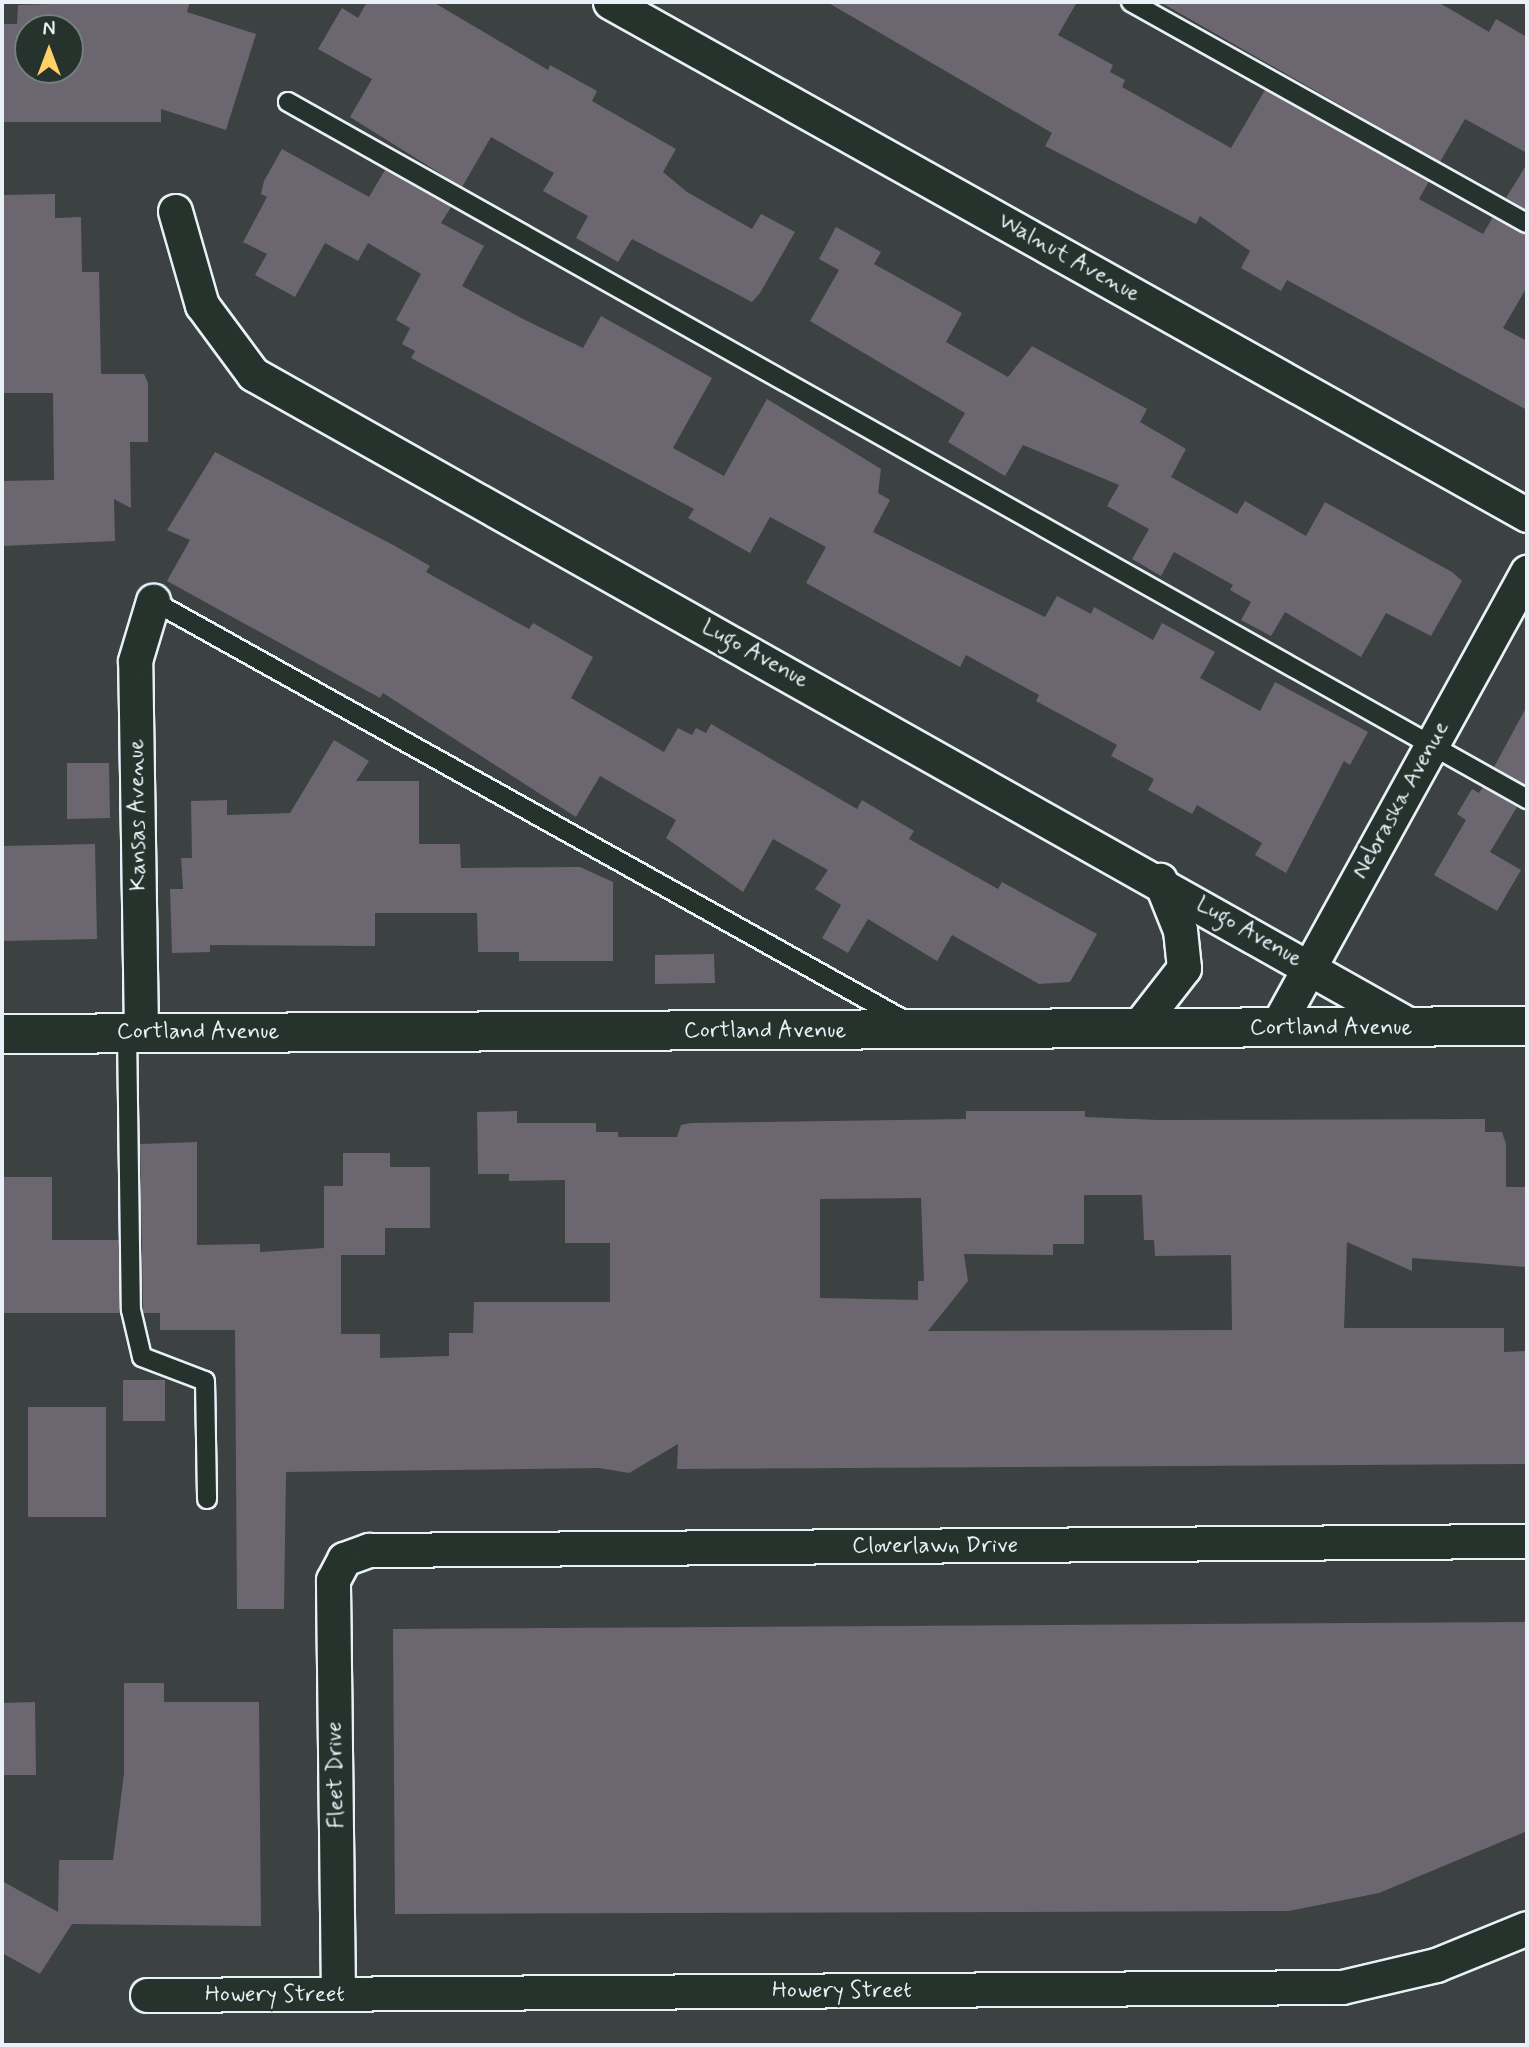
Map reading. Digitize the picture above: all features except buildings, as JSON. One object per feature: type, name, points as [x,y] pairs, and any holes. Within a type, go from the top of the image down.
[{"type":"street","name":"Walnut Avenue","points":[[610,2],[1527,515]]},
{"type":"street","name":"Lugo Avenue","points":[[175,211],[202,305],[253,374],[1160,880],[1415,1028]]},
{"type":"street","name":"Nebraska Avenue","points":[[1276,1028],[1527,572]]},
{"type":"street","name":"Kansas Avenue","points":[[134,1032],[135,661],[153,601]]},
{"type":"street","points":[[1138,1027],[1184,968],[1180,930],[1160,880]]},
{"type":"street","name":"Cortland Avenue","points":[[2,1034],[1527,1026]]},
{"type":"street","name":"Cloverlawn Drive","points":[[344,1559],[369,1550],[1527,1541]]},
{"type":"street","name":"Fleet Drive","points":[[338,1994],[333,1580],[344,1559]]},
{"type":"street","name":"Howery Street","points":[[147,1995],[1342,1987],[1436,1965],[1527,1928]]},
{"type":"lane","points":[[1131,2],[1527,223]]},
{"type":"lane","points":[[288,102],[1527,799]]},
{"type":"lane","points":[[153,601],[922,1031]]},
{"type":"lane","points":[[134,1032],[131,1310],[142,1357],[205,1381],[207,1499]]}]
